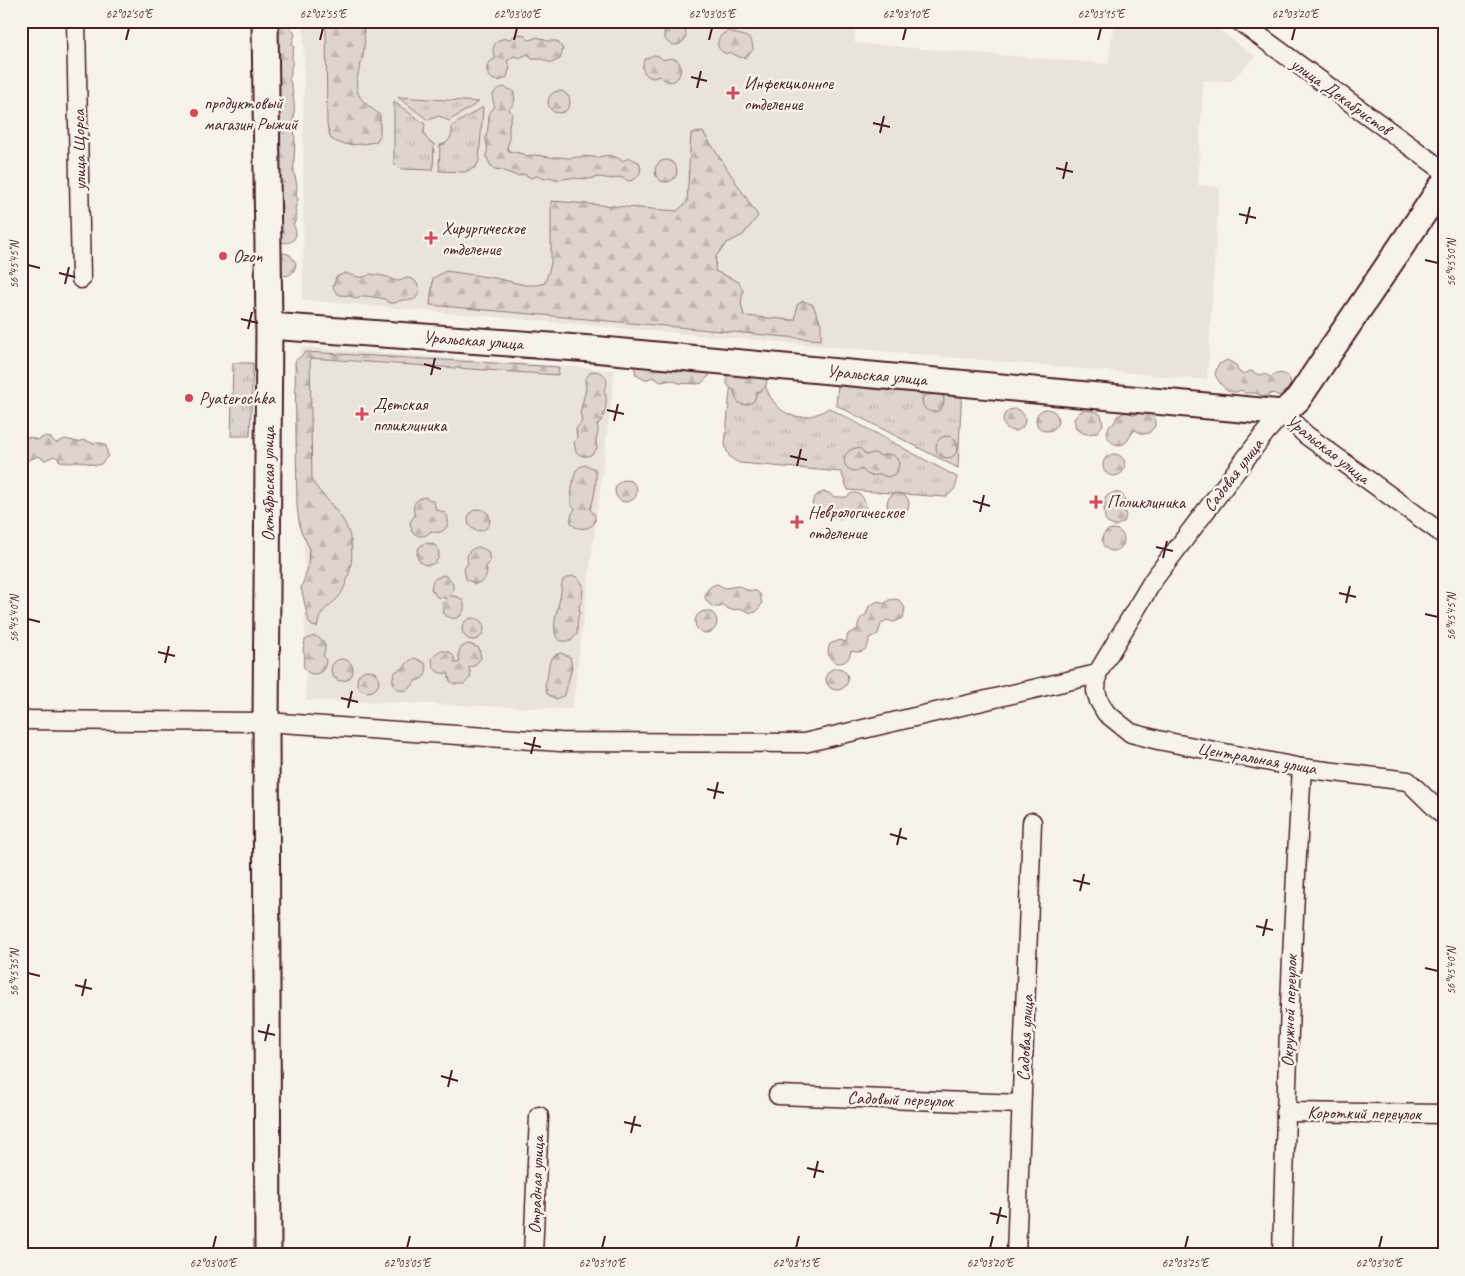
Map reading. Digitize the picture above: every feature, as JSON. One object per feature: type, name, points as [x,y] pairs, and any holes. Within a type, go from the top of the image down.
[{"type":"street","name":"улица Щорса","points":[[76,21],[81,279]]},
{"type":"street","name":"Октябрьская улица","points":[[265,21],[269,326],[266,722],[268,1255]]},
{"type":"street","name":"улица Декабристов","points":[[1239,21],[1444,171]]},
{"type":"street","name":"Садовая улица","points":[[1097,674],[1154,579],[1265,433],[1298,399],[1444,183]]},
{"type":"street","name":"Уральская улица","points":[[269,326],[592,348],[1283,413],[1306,435],[1444,535]]},
{"type":"street","points":[[21,720],[266,722],[560,742],[804,743],[1097,674]]},
{"type":"street","name":"Центральная улица","points":[[1097,674],[1096,691],[1102,707],[1106,713],[1131,733],[1302,768],[1408,781],[1444,816]]},
{"type":"street","name":"Окружной переулок","points":[[1282,1255],[1285,1112],[1293,917],[1302,768]]},
{"type":"street","name":"Садовая улица","points":[[1016,1255],[1032,822]]},
{"type":"street","name":"Садовый переулок","points":[[778,1095],[1021,1104]]},
{"type":"street","name":"Короткий переулок","points":[[1285,1112],[1444,1114]]},
{"type":"street","name":"Отрадная улица","points":[[533,1255],[539,1116]]},
{"type":"shaded area","points":[[304,21],[855,21],[855,43],[1108,64],[1114,21],[1208,21],[1255,57],[1231,81],[1203,80],[1198,185],[1219,187],[1207,380],[303,300]]},
{"type":"shaded area","points":[[301,347],[615,370],[572,709],[306,700]]},
{"type":"green space","points":[[270,21],[293,21],[291,28],[295,34],[292,44],[294,47],[293,63],[289,79],[294,102],[294,172],[298,199],[295,209],[297,219],[293,224],[296,232],[294,239],[288,243],[280,242]]},
{"type":"green space","points":[[325,21],[362,21],[364,47],[357,77],[357,87],[361,99],[380,115],[380,136],[376,142],[342,144],[331,139],[327,125]]},
{"type":"green space","points":[[671,23],[679,23],[686,30],[686,38],[679,45],[671,45],[664,38],[664,30]]},
{"type":"green space","points":[[729,31],[746,37],[751,41],[753,50],[746,57],[726,54],[718,46],[720,37]]},
{"type":"green space","points":[[520,34],[529,40],[538,37],[547,41],[557,41],[563,49],[560,59],[551,63],[542,59],[532,59],[528,54],[519,58],[514,56],[507,61],[510,67],[507,77],[501,80],[491,78],[488,75],[487,66],[496,58],[493,48],[496,43]]},
{"type":"green space","points":[[654,55],[659,56],[663,60],[672,58],[678,61],[680,72],[678,78],[673,81],[667,81],[660,76],[653,78],[647,75],[643,71],[643,62]]},
{"type":"green space","points":[[504,87],[513,91],[514,96],[514,103],[509,109],[512,114],[507,147],[509,151],[526,156],[569,158],[587,156],[597,158],[610,156],[617,157],[622,161],[629,158],[639,162],[641,169],[639,174],[635,179],[629,181],[620,177],[613,179],[598,177],[557,180],[550,177],[544,179],[537,176],[531,178],[524,174],[518,176],[495,169],[491,166],[486,156],[486,138],[489,114],[495,106],[493,94]]},
{"type":"green space","points":[[555,91],[563,91],[570,98],[570,106],[563,113],[555,113],[548,106],[548,98]]},
{"type":"green space","points":[[398,97],[479,102],[449,121],[439,116],[428,120]]},
{"type":"green space","points":[[394,102],[425,124],[425,136],[434,144],[433,170],[403,169],[394,163]]},
{"type":"green space","points":[[483,107],[479,161],[476,167],[465,172],[439,171],[440,145],[450,138],[452,126]]},
{"type":"green space","points":[[703,132],[758,216],[743,235],[727,243],[716,256],[715,271],[739,282],[743,291],[741,303],[744,316],[795,320],[797,305],[803,301],[813,305],[821,324],[821,340],[430,305],[433,278],[446,271],[495,278],[525,285],[545,283],[551,264],[551,201],[677,211],[687,202],[691,133]]},
{"type":"green space","points":[[662,160],[670,160],[677,167],[677,175],[670,182],[662,182],[655,175],[655,167]]},
{"type":"green space","points":[[285,253],[290,255],[296,263],[291,274],[283,276],[279,275],[279,254]]},
{"type":"green space","points":[[345,273],[362,277],[371,274],[385,276],[398,281],[410,278],[417,283],[419,293],[412,300],[401,300],[393,303],[378,298],[364,296],[357,299],[351,296],[340,295],[336,293],[333,287],[336,277]]},
{"type":"green space","points":[[306,352],[559,367],[558,375],[310,358],[312,481],[338,512],[346,525],[352,553],[347,581],[343,590],[339,597],[321,614],[317,627],[312,626],[309,622],[301,588],[308,568],[309,547],[300,529],[297,507],[295,361]]},
{"type":"green space","points":[[1227,360],[1236,365],[1238,371],[1243,374],[1251,371],[1259,375],[1264,374],[1271,377],[1278,373],[1285,374],[1290,379],[1291,387],[1284,395],[1273,393],[1264,397],[1256,393],[1245,393],[1241,390],[1237,392],[1229,391],[1222,386],[1215,374],[1218,365]]},
{"type":"green space","points":[[233,363],[253,363],[250,436],[231,436]]},
{"type":"green space","points":[[634,365],[709,371],[709,376],[702,383],[697,384],[679,383],[672,380],[661,382],[653,377],[645,380],[636,375]]},
{"type":"green space","points":[[596,371],[602,374],[607,381],[604,390],[606,403],[604,414],[597,425],[597,448],[593,453],[585,456],[576,452],[574,442],[577,437],[576,429],[582,421],[580,412],[586,389],[585,379],[591,372]]},
{"type":"green space","points":[[732,371],[765,385],[776,404],[782,411],[790,415],[808,416],[829,408],[957,477],[954,489],[945,497],[848,490],[841,472],[740,463],[731,458],[725,444]]},
{"type":"green space","points":[[729,372],[765,374],[766,385],[757,392],[754,401],[747,404],[740,403],[734,395],[734,390],[728,385],[727,378]]},
{"type":"green space","points":[[839,376],[962,387],[958,468],[836,405]]},
{"type":"green space","points":[[933,390],[941,393],[944,401],[941,409],[933,412],[925,409],[922,401],[925,393]]},
{"type":"green space","points":[[1010,409],[1018,409],[1025,416],[1025,424],[1018,431],[1010,431],[1003,424],[1003,416]]},
{"type":"green space","points":[[1043,409],[1051,409],[1058,416],[1058,424],[1051,431],[1043,431],[1036,424],[1036,416]]},
{"type":"green space","points":[[1085,410],[1097,412],[1101,415],[1103,425],[1096,433],[1085,434],[1076,429],[1074,419],[1080,412]]},
{"type":"green space","points":[[1126,412],[1135,415],[1139,412],[1149,412],[1155,420],[1155,426],[1149,433],[1143,434],[1135,430],[1125,443],[1118,445],[1109,439],[1107,433],[1117,416]]},
{"type":"green space","points":[[46,436],[56,443],[65,439],[78,442],[85,440],[92,443],[102,443],[106,446],[108,456],[101,464],[96,465],[78,461],[71,463],[60,461],[55,456],[45,460],[38,456],[29,460],[21,457],[21,440],[30,437],[37,440]]},
{"type":"green space","points":[[943,436],[951,436],[958,443],[958,451],[951,458],[943,458],[936,451],[936,443]]},
{"type":"green space","points":[[861,449],[866,455],[874,453],[881,456],[890,454],[894,456],[899,463],[897,473],[888,477],[880,474],[870,475],[862,469],[851,470],[847,467],[844,459],[850,450]]},
{"type":"green space","points":[[1110,454],[1118,454],[1125,461],[1125,469],[1118,476],[1110,476],[1103,469],[1103,461]]},
{"type":"green space","points":[[586,465],[595,469],[596,473],[593,501],[590,509],[595,517],[594,523],[590,527],[577,528],[572,524],[571,518],[575,509],[571,500],[572,486],[577,470],[581,466]]},
{"type":"green space","points":[[622,480],[630,480],[637,487],[637,495],[630,502],[622,502],[615,495],[615,487]]},
{"type":"green space","points":[[824,492],[834,497],[845,497],[857,493],[864,499],[866,508],[859,515],[840,518],[836,518],[830,513],[818,513],[813,506],[814,498]]},
{"type":"green space","points":[[1115,492],[1124,498],[1126,517],[1124,522],[1115,526],[1108,523],[1105,519],[1104,499]]},
{"type":"green space","points":[[894,493],[902,493],[909,500],[909,508],[902,515],[894,515],[887,508],[887,500]]},
{"type":"green space","points":[[425,497],[434,502],[436,510],[446,514],[448,524],[441,532],[431,531],[424,536],[419,536],[412,532],[410,522],[415,515],[413,509],[415,503]]},
{"type":"green space","points":[[475,509],[483,509],[490,516],[490,524],[483,531],[475,531],[468,524],[468,516]]},
{"type":"green space","points":[[1109,529],[1117,529],[1124,536],[1124,544],[1117,551],[1109,551],[1102,544],[1102,536]]},
{"type":"green space","points":[[424,543],[432,543],[439,550],[439,558],[432,565],[424,565],[417,558],[417,550]]},
{"type":"green space","points":[[479,547],[488,551],[490,561],[486,567],[487,573],[485,578],[475,584],[466,579],[464,569],[468,563],[467,557],[469,552]]},
{"type":"green space","points":[[443,575],[450,579],[453,584],[453,590],[449,596],[462,600],[464,605],[464,610],[457,618],[451,618],[444,614],[442,604],[446,598],[437,597],[431,589],[433,580]]},
{"type":"green space","points":[[572,576],[577,577],[583,585],[577,634],[571,641],[560,641],[555,633],[556,614],[563,580]]},
{"type":"green space","points":[[717,584],[725,588],[739,586],[747,590],[756,591],[760,594],[762,604],[756,612],[751,613],[742,609],[731,610],[723,606],[712,606],[705,598],[705,595],[710,587]]},
{"type":"green space","points":[[894,599],[899,600],[905,608],[903,618],[894,622],[887,620],[881,624],[878,634],[869,638],[868,646],[864,650],[858,652],[851,651],[849,658],[841,663],[832,660],[828,651],[830,644],[840,640],[846,642],[848,634],[858,629],[859,620],[866,615],[869,606],[878,601],[884,604]]},
{"type":"green space","points":[[702,611],[710,611],[717,618],[717,626],[710,633],[702,633],[695,626],[695,618]]},
{"type":"green space","points":[[469,618],[477,618],[484,625],[484,633],[477,640],[469,640],[462,633],[462,625]]},
{"type":"green space","points":[[314,636],[320,639],[325,646],[323,655],[326,660],[324,667],[317,674],[307,672],[303,663],[305,640]]},
{"type":"green space","points":[[470,644],[479,648],[481,658],[474,666],[469,667],[471,677],[464,684],[454,684],[450,681],[448,673],[441,673],[434,668],[432,659],[439,651],[450,653],[454,657],[455,663],[460,662],[461,648]]},
{"type":"green space","points":[[561,653],[570,657],[572,667],[565,695],[556,699],[547,694],[545,684],[550,661]]},
{"type":"green space","points":[[415,658],[425,663],[424,677],[415,681],[407,690],[399,690],[393,683],[395,672]]},
{"type":"green space","points":[[338,659],[346,659],[353,666],[353,674],[346,681],[338,681],[331,674],[331,666]]},
{"type":"green space","points":[[833,668],[841,668],[848,675],[848,683],[841,690],[833,690],[826,683],[826,675]]},
{"type":"green space","points":[[364,670],[372,670],[379,677],[379,685],[372,692],[364,692],[357,685],[357,677]]},
{"type":"place","name":"Инфекционное отделение","points":[[733,93]]},
{"type":"place","name":"продуктовый магазин Рыжий","points":[[194,113]]},
{"type":"place","name":"Хирургическое отделение","points":[[431,238]]},
{"type":"place","name":"Ozon","points":[[223,256]]},
{"type":"place","name":"Pyaterochka","points":[[189,398]]},
{"type":"place","name":"Детская поликлиника","points":[[362,414]]},
{"type":"place","name":"Поликлиника","points":[[1096,502]]},
{"type":"place","name":"Неврологическое отделение","points":[[797,522]]}]
